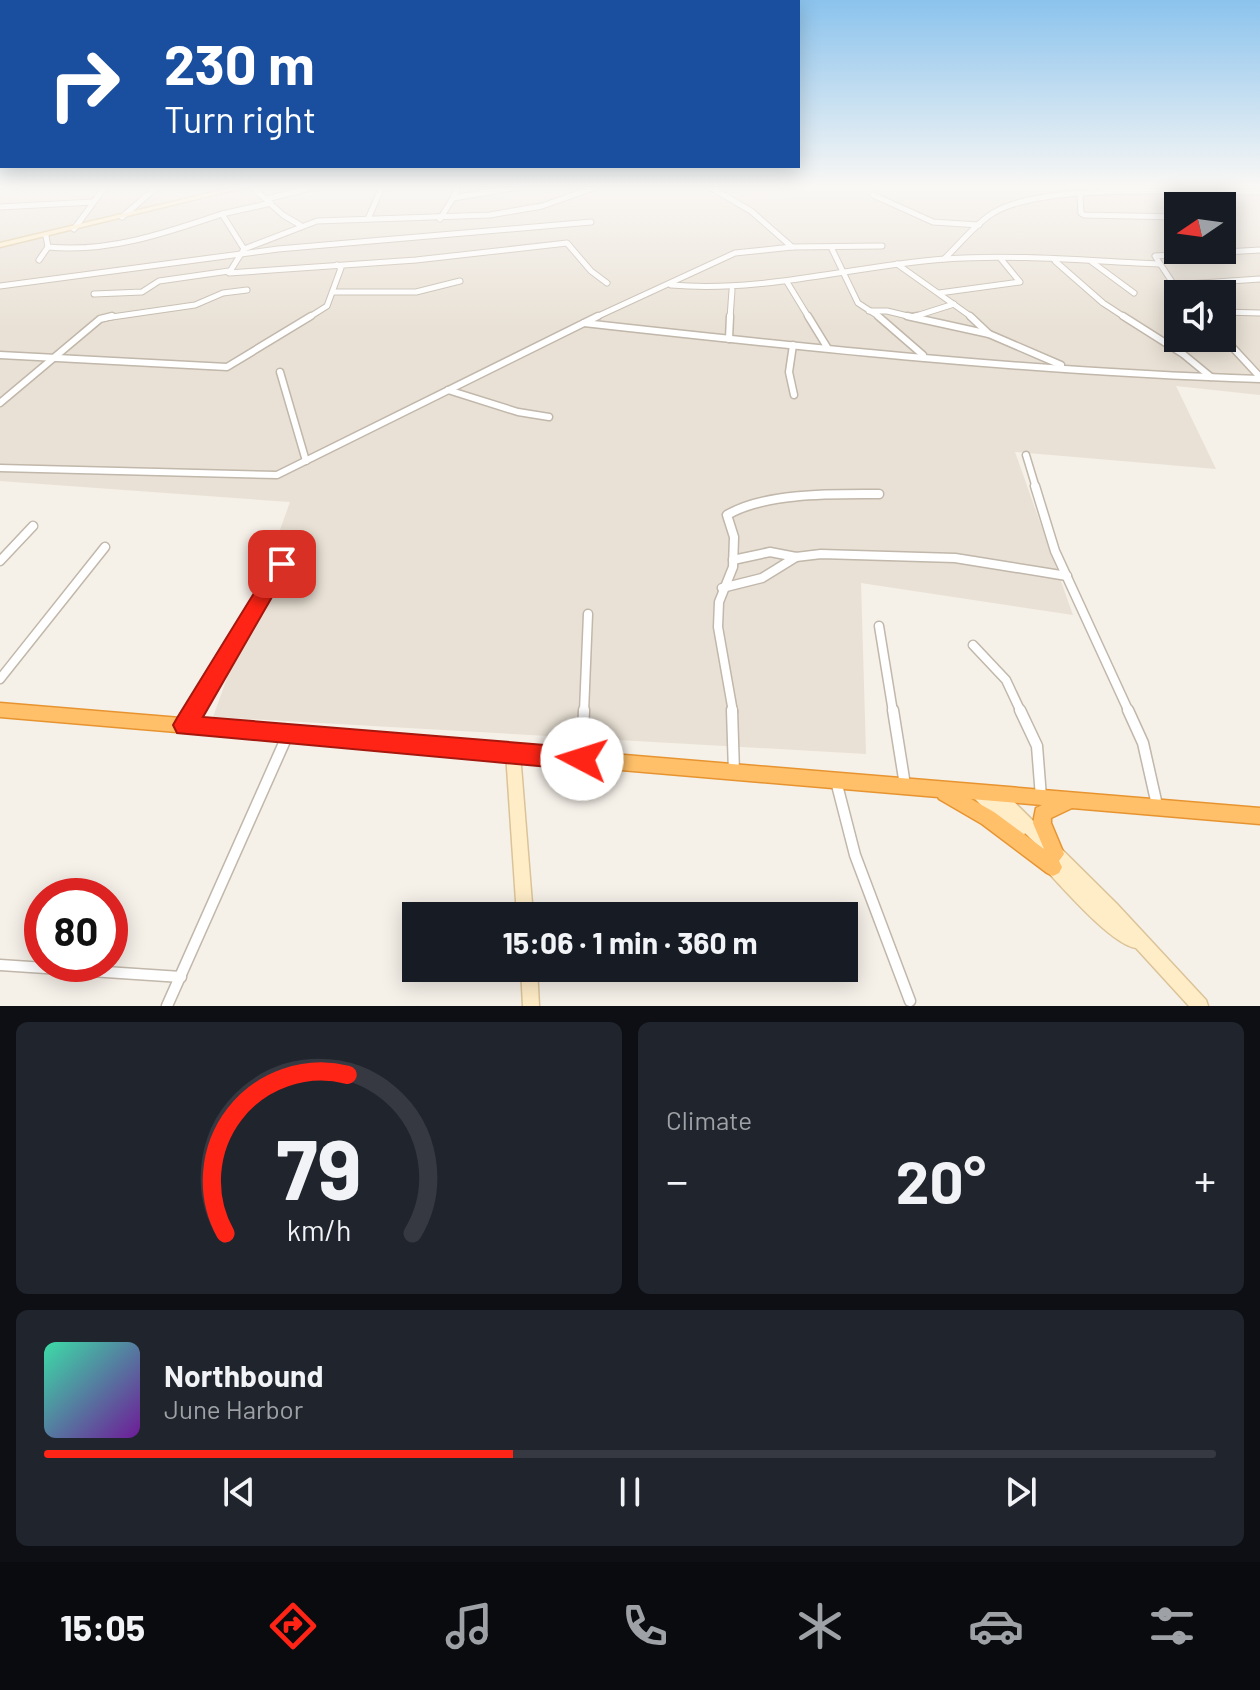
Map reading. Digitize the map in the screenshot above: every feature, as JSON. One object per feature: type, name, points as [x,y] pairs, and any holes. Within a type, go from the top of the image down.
[{"type":"highway","points":[[0,710],[1260,816]]},
{"type":"highway","points":[[931,789],[978,811],[1054,860]]},
{"type":"highway","points":[[1054,860],[1042,814],[1054,806],[1077,799]]},
{"type":"street","points":[[0,245],[54,234]]},
{"type":"street","points":[[48,247],[84,247],[161,234]]},
{"type":"street","points":[[233,234],[243,251]]},
{"type":"street","points":[[229,271],[243,251],[281,234]]},
{"type":"street","points":[[0,286],[243,251],[448,234]]},
{"type":"street","points":[[777,234],[792,247]]},
{"type":"street","points":[[944,259],[970,234]]},
{"type":"street","points":[[39,260],[48,247],[46,236]]},
{"type":"street","points":[[94,294],[142,292],[159,281],[229,271],[492,253],[567,243],[591,271],[607,283]]},
{"type":"street","points":[[0,468],[277,475],[582,323],[735,253],[792,247],[882,246]]},
{"type":"street","points":[[831,247],[858,303],[923,355]]},
{"type":"street","points":[[1169,280],[1155,256],[1260,250]]},
{"type":"street","points":[[669,285],[732,290],[944,259],[1159,264]]},
{"type":"street","points":[[939,293],[1021,281],[1001,259]]},
{"type":"street","points":[[1055,261],[1103,303],[1183,354],[1211,377]]},
{"type":"street","points":[[1092,262],[1134,293]]},
{"type":"street","points":[[897,264],[978,321],[989,334]]},
{"type":"street","points":[[0,355],[227,367],[327,306],[340,274],[341,268],[337,265]]},
{"type":"street","points":[[1236,281],[1260,279]]},
{"type":"street","points":[[334,292],[416,292],[460,281]]},
{"type":"street","points":[[787,282],[827,347]]},
{"type":"street","points":[[0,403],[100,319],[195,305],[223,293],[247,290]]},
{"type":"street","points":[[729,339],[732,290]]},
{"type":"street","points":[[913,317],[954,304]]},
{"type":"street","points":[[869,311],[989,334],[1066,368]]},
{"type":"street","points":[[1236,312],[1260,313]]},
{"type":"street","points":[[582,323],[1066,368],[1260,378]]},
{"type":"street","points":[[793,345],[789,372],[794,395]]},
{"type":"street","points":[[1236,351],[1260,378]]},
{"type":"street","points":[[280,372],[306,461]]},
{"type":"street","points":[[448,390],[518,412],[549,417]]},
{"type":"street","points":[[1026,455],[1042,516],[1143,743],[1157,808]]},
{"type":"street","points":[[734,772],[734,719],[718,627],[722,588],[733,560],[734,537],[727,515],[735,509],[786,499],[879,494]]},
{"type":"street","points":[[0,561],[33,526]]},
{"type":"street","points":[[185,725],[295,541]]},
{"type":"street","points":[[0,679],[105,547]]},
{"type":"street","points":[[733,560],[770,552],[796,557],[821,554],[955,558],[1067,576]]},
{"type":"street","points":[[722,588],[760,579],[788,565],[796,557]]},
{"type":"street","points":[[582,759],[588,614]]},
{"type":"street","points":[[879,626],[905,787]]},
{"type":"street","points":[[973,645],[1006,680],[1037,746],[1041,797]]},
{"type":"street","points":[[167,1006],[288,734]]},
{"type":"street","points":[[513,753],[524,902]]},
{"type":"street","points":[[836,781],[855,855],[910,1001]]},
{"type":"street","points":[[979,793],[1054,860]]},
{"type":"street","points":[[997,795],[1102,917],[1146,949],[1200,1006]]},
{"type":"street","points":[[0,965],[181,977]]},
{"type":"street","points":[[530,982],[531,1006]]},
{"type":"shaded area","points":[[0,234],[1164,234],[1164,264],[1236,264],[1236,234],[1260,234],[1260,395],[1176,386],[1216,469],[1015,452],[1073,615],[861,583],[866,754],[213,717],[290,502],[0,481]]},
{"type":"route","points":[[282,564],[185,725],[582,759]]}]
